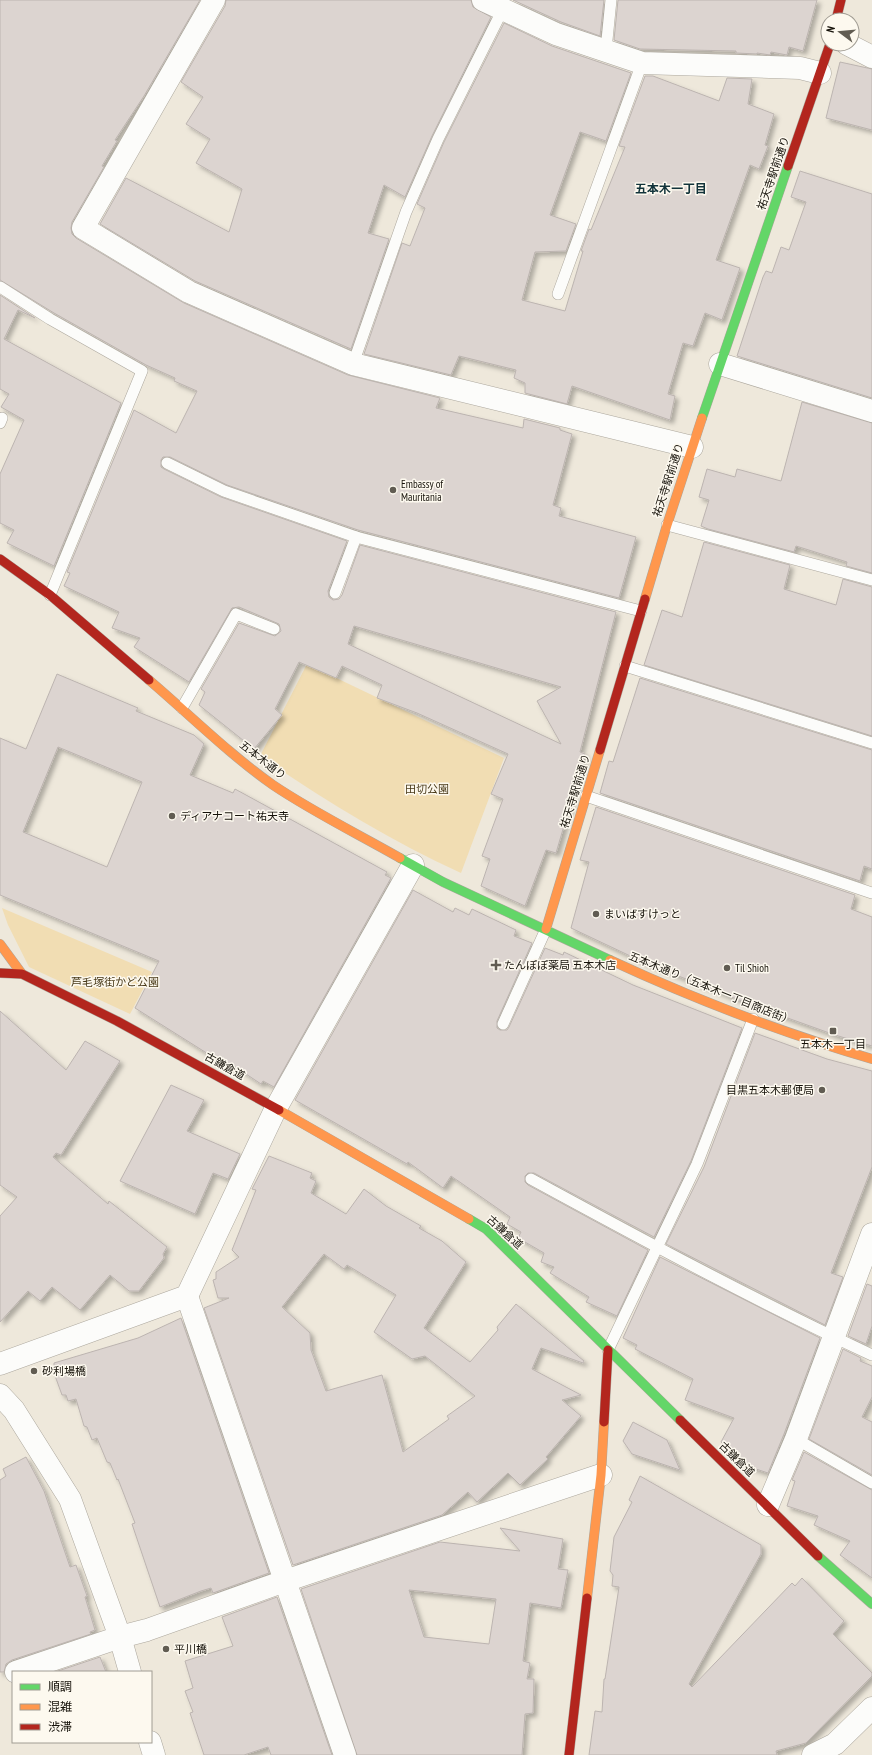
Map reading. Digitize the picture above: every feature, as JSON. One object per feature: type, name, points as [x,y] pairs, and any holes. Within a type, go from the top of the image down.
[{"type":"street","points":[[214,0],[83,228],[189,292],[353,364],[692,447]]},
{"type":"street","points":[[483,0],[556,34],[642,63],[800,68],[820,73]]},
{"type":"street","points":[[838,12],[841,0]]},
{"type":"street","points":[[860,51],[872,57]]},
{"type":"street","name":"祐天寺駅前通り","points":[[546,929],[667,525],[692,447],[827,52]]},
{"type":"street","points":[[720,364],[872,411]]},
{"type":"street","name":"五本木通り","points":[[0,559],[50,595],[250,767],[274,785],[323,815],[443,882],[546,929]]},
{"type":"street","points":[[345,1755],[187,1296],[276,1108],[413,865]]},
{"type":"street","name":"五本木通り（五本木一丁目商店街）","points":[[546,929],[638,973],[753,1019],[832,1047],[872,1059]]},
{"type":"street","name":"古鎌倉道","points":[[0,944],[22,974]]},
{"type":"street","name":"古鎌倉道","points":[[0,973],[22,974],[117,1021],[276,1108],[486,1229],[837,1574],[872,1604]]},
{"type":"street","points":[[768,1505],[796,1439],[872,1234]]},
{"type":"street","points":[[0,1364],[187,1296]]},
{"type":"street","points":[[569,1755],[602,1475],[608,1350]]},
{"type":"street","points":[[0,1395],[14,1410],[70,1499],[120,1637],[130,1671]]},
{"type":"street","points":[[19,1671],[120,1637],[147,1630],[286,1581],[602,1475]]},
{"type":"street","points":[[0,1677],[12,1673]]},
{"type":"street","points":[[813,1755],[836,1744],[872,1708]]},
{"type":"street","points":[[150,1743],[154,1755]]},
{"type":"lane","points":[[606,50],[611,0]]},
{"type":"lane","points":[[353,364],[406,212],[438,138],[503,9]]},
{"type":"lane","points":[[558,294],[642,63]]},
{"type":"lane","points":[[0,287],[50,319],[142,371],[50,595]]},
{"type":"lane","points":[[167,463],[224,491],[356,537],[641,611]]},
{"type":"lane","points":[[667,525],[872,580]]},
{"type":"lane","points":[[335,593],[356,537]]},
{"type":"lane","points":[[182,708],[236,614],[274,630]]},
{"type":"lane","points":[[625,666],[872,743]]},
{"type":"lane","points":[[586,796],[872,893]]},
{"type":"lane","points":[[503,1024],[546,929]]},
{"type":"lane","points":[[608,1350],[697,1164],[753,1019]]},
{"type":"lane","points":[[531,1179],[657,1248],[833,1337],[872,1355]]},
{"type":"lane","points":[[796,1439],[872,1483]]},
{"type":"green space","name":"田切公園","points":[[307,664],[504,758],[461,873],[435,861],[358,819],[260,756]]},
{"type":"green space","name":"芦毛塚街かど公園","points":[[2,908],[152,972],[130,1014],[29,967],[8,925]]},
{"type":"building","points":[[0,0],[200,0],[144,96],[115,140],[117,141],[102,166],[104,167],[72,222],[72,234],[76,238],[184,303],[348,375],[440,398],[436,408],[523,428],[524,419],[560,428],[560,430],[572,434],[553,505],[561,508],[559,516],[636,537],[619,598],[358,530],[227,485],[170,457],[163,457],[161,460],[161,467],[164,469],[221,497],[347,541],[328,591],[329,597],[333,600],[339,599],[342,595],[360,545],[616,612],[580,752],[585,754],[556,853],[546,850],[525,906],[481,886],[490,859],[482,856],[503,799],[491,794],[508,754],[417,713],[377,698],[382,685],[342,666],[336,678],[299,662],[275,709],[282,715],[254,749],[199,705],[205,692],[201,689],[239,623],[275,636],[281,631],[279,624],[239,607],[232,608],[189,682],[134,647],[140,638],[112,628],[119,612],[64,586],[70,573],[67,572],[134,410],[176,433],[197,391],[174,381],[175,378],[146,365],[54,313],[0,280]],"holes":[[[354,626],[561,687],[537,701],[561,744],[348,644]]]},
{"type":"building","points":[[226,0],[471,0],[473,7],[491,17],[432,136],[405,197],[384,185],[368,233],[389,239],[351,349],[195,281],[100,224],[126,178],[229,232],[242,189],[196,163],[210,139],[186,124],[203,97],[181,82],[225,6]]},
{"type":"building","points":[[513,0],[604,0],[600,36],[561,22]]},
{"type":"building","points":[[618,0],[817,0],[803,51],[789,47],[787,55],[771,52],[770,55],[757,53],[736,53],[736,51],[640,49],[614,40]]},
{"type":"building","points":[[504,23],[552,46],[631,73],[606,141],[580,132],[550,215],[576,224],[566,251],[535,252],[522,300],[565,311],[583,251],[581,251],[589,229],[591,230],[625,147],[619,146],[645,76],[653,76],[719,101],[727,78],[752,79],[748,104],[774,114],[765,145],[768,146],[759,169],[750,165],[716,260],[740,268],[722,320],[705,313],[693,346],[683,343],[668,394],[675,396],[670,420],[572,386],[567,404],[525,393],[525,383],[514,378],[516,370],[459,356],[451,375],[364,354],[402,243],[410,246],[425,208],[417,204],[444,142]]},
{"type":"building","points":[[840,62],[872,69],[872,130],[826,118]]},
{"type":"building","points":[[800,171],[872,194],[872,398],[737,356],[763,277],[766,271],[772,273],[781,247],[789,250],[806,202],[791,197]]},
{"type":"building","points":[[0,295],[35,318],[18,310],[4,339],[121,403],[54,566],[7,543],[14,530],[0,523],[0,474],[24,420],[1,407],[9,394],[0,389]]},
{"type":"building","points":[[802,402],[872,423],[872,573],[846,566],[847,562],[796,546],[794,552],[701,526],[709,500],[699,497],[707,469],[735,477],[737,469],[781,481]]},
{"type":"building","points":[[704,542],[790,565],[784,589],[836,605],[843,579],[872,587],[872,736],[644,665],[662,610],[682,617]]},
{"type":"building","points":[[57,674],[138,708],[136,711],[194,735],[204,744],[190,775],[233,793],[235,789],[387,872],[385,875],[391,878],[274,1087],[263,1081],[261,1084],[234,1066],[232,1069],[135,1008],[159,961],[0,895],[0,738],[26,749]],"holes":[[[58,747],[142,782],[107,867],[23,832]]]},
{"type":"building","points":[[640,678],[872,750],[872,869],[864,866],[860,881],[600,793],[609,761],[613,762]]},
{"type":"building","points":[[596,807],[855,895],[851,909],[872,917],[872,1046],[835,1035],[757,1007],[643,962],[571,928],[589,862],[580,860]]},
{"type":"building","points":[[413,890],[453,912],[455,908],[469,915],[472,909],[516,930],[514,936],[532,943],[497,1021],[497,1028],[500,1030],[507,1030],[509,1027],[545,948],[563,955],[564,952],[633,985],[742,1028],[691,1161],[654,1237],[534,1173],[528,1173],[525,1176],[525,1182],[528,1185],[648,1250],[617,1316],[586,1302],[589,1297],[550,1273],[554,1267],[541,1262],[544,1253],[518,1238],[521,1232],[507,1224],[510,1217],[451,1176],[443,1188],[408,1162],[407,1164],[295,1100]]},
{"type":"building","points":[[0,1011],[66,1070],[85,1041],[120,1061],[61,1155],[56,1153],[53,1157],[108,1204],[109,1201],[167,1247],[163,1254],[164,1258],[139,1291],[129,1291],[110,1275],[80,1310],[52,1287],[40,1301],[28,1291],[0,1322],[0,1216],[17,1197],[0,1185]]},
{"type":"building","points":[[755,1033],[827,1059],[872,1071],[872,1167],[831,1273],[843,1277],[825,1325],[666,1244],[704,1167]]},
{"type":"building","points":[[171,1085],[204,1100],[187,1131],[240,1154],[228,1179],[213,1173],[195,1214],[120,1181]]},
{"type":"building","points":[[269,1156],[312,1173],[310,1178],[316,1181],[311,1193],[346,1214],[364,1189],[386,1206],[421,1226],[419,1228],[442,1241],[466,1262],[424,1328],[470,1362],[498,1330],[497,1327],[516,1304],[584,1361],[583,1363],[541,1348],[532,1369],[581,1395],[562,1400],[581,1416],[546,1457],[548,1459],[520,1485],[508,1473],[477,1502],[468,1492],[442,1515],[293,1565],[204,1308],[229,1298],[218,1298],[213,1280],[216,1279],[216,1272],[239,1257],[232,1250],[256,1190],[252,1189]],"holes":[[[324,1254],[344,1269],[347,1265],[396,1295],[374,1332],[412,1359],[425,1356],[475,1396],[447,1416],[449,1419],[403,1452],[382,1375],[326,1391],[311,1350],[310,1333],[282,1307]]]},
{"type":"building","points":[[660,1257],[820,1338],[768,1473],[744,1465],[721,1442],[734,1418],[685,1400],[693,1379],[635,1349],[637,1345],[623,1338]]},
{"type":"building","points":[[867,1284],[872,1286],[872,1326],[866,1344],[848,1336]]},
{"type":"building","points":[[181,1318],[269,1573],[213,1593],[211,1588],[201,1591],[160,1607],[132,1524],[135,1523],[118,1479],[117,1480],[110,1463],[107,1462],[97,1438],[92,1440],[87,1427],[84,1426],[76,1399],[68,1401],[66,1395],[62,1395],[54,1373],[54,1363],[138,1338]]},
{"type":"building","points":[[843,1349],[861,1358],[860,1361],[872,1366],[872,1397],[862,1417],[872,1422],[872,1475],[809,1439]]},
{"type":"building","points":[[633,1422],[667,1440],[680,1470],[632,1454],[623,1441]]},
{"type":"building","points":[[804,1452],[872,1490],[872,1578],[840,1555],[850,1541],[814,1525],[818,1516],[787,1506],[795,1481],[792,1480]]},
{"type":"building","points":[[26,1457],[44,1491],[70,1567],[76,1565],[87,1596],[85,1597],[95,1630],[90,1632],[91,1634],[12,1660],[6,1664],[4,1672],[0,1672],[0,1480],[6,1476],[3,1469]]},
{"type":"building","points":[[640,1476],[761,1545],[761,1554],[689,1684],[692,1687],[792,1583],[795,1586],[802,1578],[844,1621],[833,1634],[872,1673],[872,1676],[806,1743],[776,1751],[777,1755],[589,1755],[595,1711],[602,1712],[604,1679],[619,1587],[612,1586],[613,1575],[610,1571],[614,1537],[632,1502],[629,1500]]},
{"type":"building","points":[[500,1528],[563,1539],[558,1569],[568,1570],[561,1608],[530,1603],[523,1661],[530,1663],[527,1679],[534,1679],[533,1713],[525,1714],[522,1755],[357,1755],[301,1589],[440,1542],[520,1551]],"holes":[[[409,1590],[496,1599],[489,1644],[424,1637]]]},
{"type":"building","points":[[277,1597],[332,1755],[271,1755],[268,1747],[244,1755],[204,1755],[190,1713],[193,1712],[185,1691],[193,1688],[185,1661],[233,1646],[222,1617]]},
{"type":"building","points":[[100,1657],[106,1671],[58,1671]]},
{"type":"traffic: fast","points":[[702,418],[788,166]]},
{"type":"traffic: fast","points":[[400,858],[443,882],[610,960]]},
{"type":"traffic: fast","points":[[469,1219],[486,1229],[680,1420]]},
{"type":"traffic: fast","points":[[818,1556],[872,1604]]},
{"type":"traffic: slow","points":[[645,599],[667,525],[702,418]]},
{"type":"traffic: slow","points":[[149,680],[225,747],[273,785],[320,814],[400,858]]},
{"type":"traffic: slow","points":[[546,929],[600,750]]},
{"type":"traffic: slow","points":[[0,944],[22,974]]},
{"type":"traffic: slow","points":[[610,960],[706,1002],[772,1027],[872,1059]]},
{"type":"traffic: slow","points":[[279,1110],[469,1219]]},
{"type":"traffic: slow","points":[[587,1598],[601,1475],[604,1422]]},
{"type":"traffic: jam","points":[[838,12],[841,0]]},
{"type":"traffic: jam","points":[[788,166],[827,52]]},
{"type":"traffic: jam","points":[[0,559],[50,595],[149,680]]},
{"type":"traffic: jam","points":[[600,750],[645,599]]},
{"type":"traffic: jam","points":[[0,973],[22,974],[117,1021],[279,1110]]},
{"type":"traffic: jam","points":[[604,1422],[608,1350]]},
{"type":"traffic: jam","points":[[680,1420],[818,1556]]},
{"type":"traffic: jam","points":[[569,1755],[587,1598]]},
{"type":"place","name":"Embassy of Mauritania","points":[[393,490]]},
{"type":"place","name":"ディアナコート祐天寺","points":[[172,816]]},
{"type":"place","name":"まいばすけっと","points":[[596,914]]},
{"type":"place","name":"たんぽぽ薬局 五本木店","points":[[496,965]]},
{"type":"place","name":"Til Shioh","points":[[727,968]]},
{"type":"place","name":"五本木一丁目","points":[[833,1031]]},
{"type":"place","name":"目黒五本木郵便局","points":[[822,1090]]},
{"type":"place","name":"砂利場橋","points":[[34,1371]]},
{"type":"place","name":"平川橋","points":[[166,1649]]},
{"type":"district","name":"五本木一丁目","points":[[671,188]]}]
